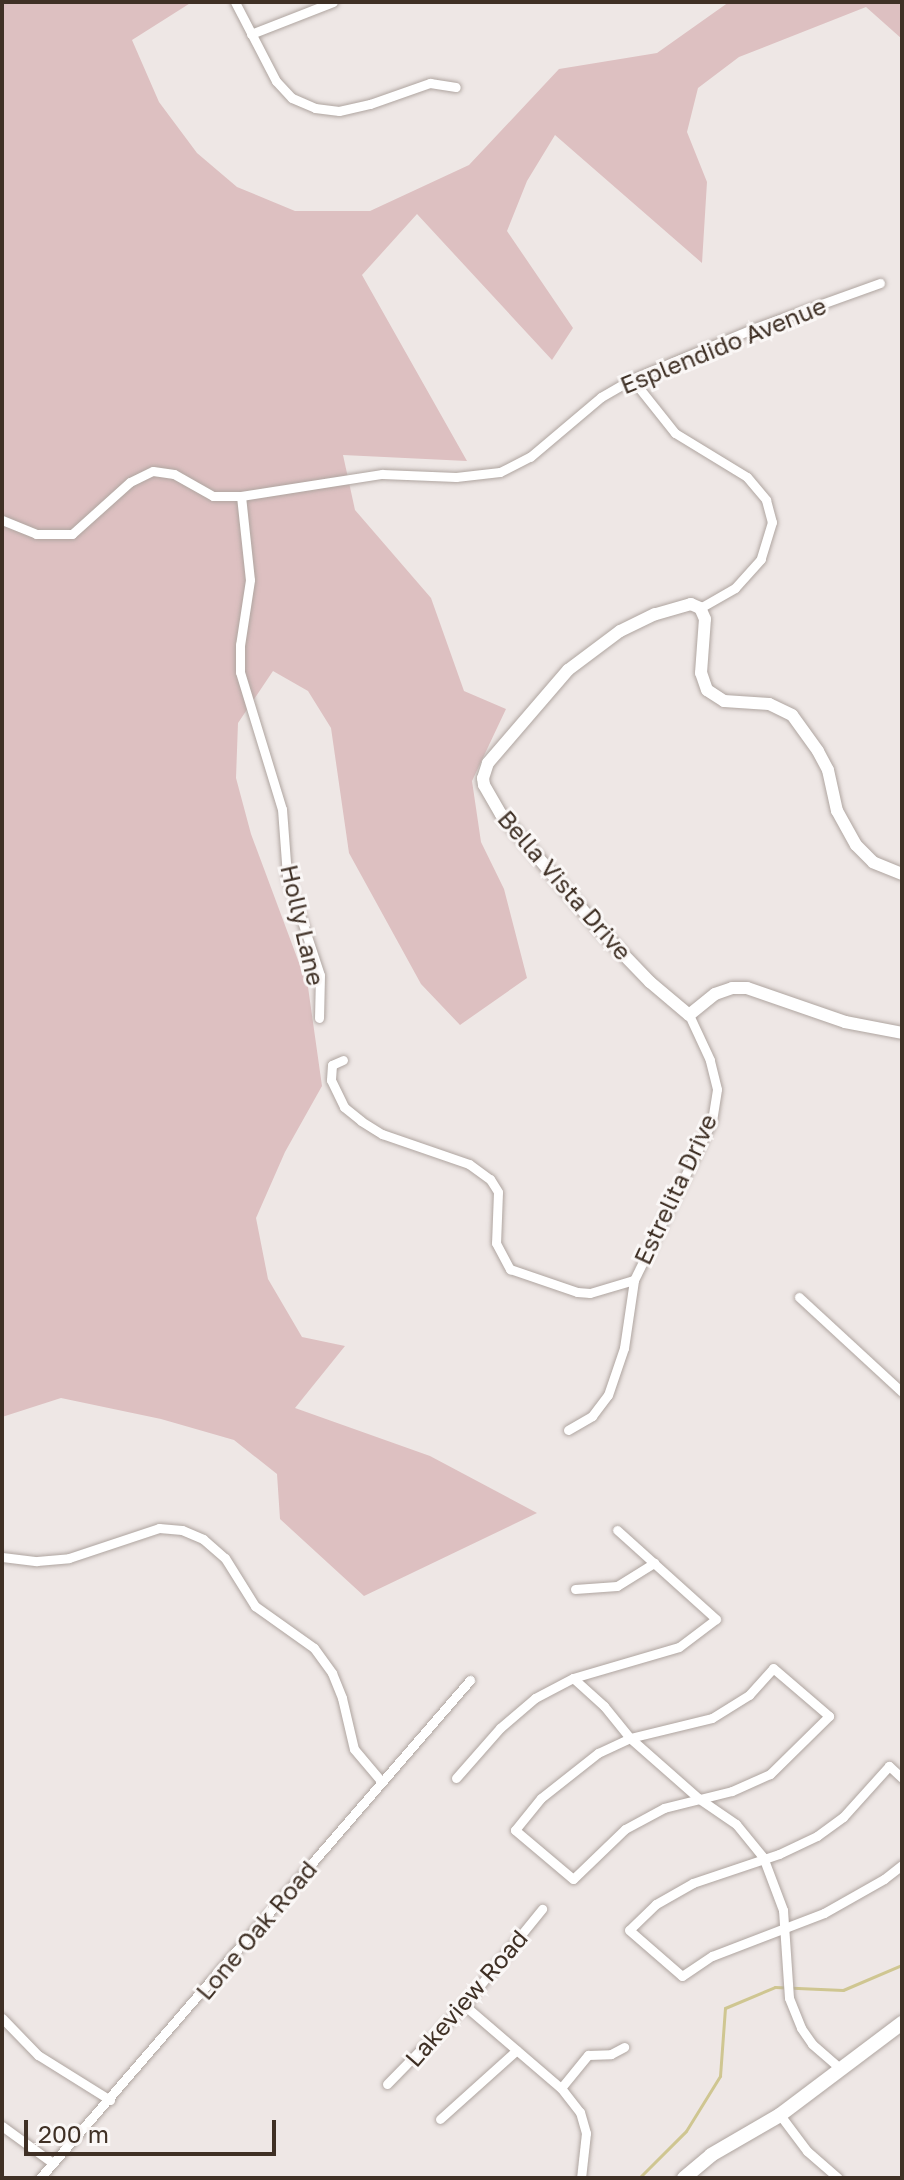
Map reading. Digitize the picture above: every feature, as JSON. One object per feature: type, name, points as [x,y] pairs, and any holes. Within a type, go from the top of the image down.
[{"type":"main road","points":[[684,2178],[719,2150],[780,2115],[902,2023]]},
{"type":"street","points":[[235,2],[276,81],[292,98],[315,108],[339,111],[430,83],[456,87]]},
{"type":"street","points":[[251,34],[333,2]]},
{"type":"street","name":"Esplendido Avenue","points":[[2,520],[36,534],[72,534],[130,482],[153,471],[174,474],[213,496],[241,496],[382,474],[465,477],[500,472],[530,457],[601,397],[632,379],[766,323],[880,283]]},
{"type":"street","points":[[632,379],[675,433],[747,477],[766,500],[772,522],[761,559],[735,588],[700,608],[705,619],[701,673],[707,690],[724,701],[769,704],[792,715],[828,770],[837,811],[856,845],[873,862],[902,874]]},
{"type":"street","name":"Holly Lane","points":[[241,496],[250,580],[240,645],[240,672],[282,809],[287,876],[320,975],[319,1018]]},
{"type":"street","name":"Bella Vista Drive","points":[[689,1015],[650,982],[599,929],[501,814],[483,778],[488,763],[568,670],[620,631],[655,614],[691,604],[700,608]]},
{"type":"street","points":[[689,1015],[715,994],[732,988],[747,988],[845,1022],[902,1033]]},
{"type":"street","name":"Estrelita Drive","points":[[568,1430],[592,1416],[608,1395],[624,1348],[634,1280],[712,1121],[717,1089],[710,1060],[689,1015]]},
{"type":"street","points":[[343,1060],[332,1065],[331,1080],[344,1107],[361,1121],[382,1134],[469,1164],[490,1179],[498,1192],[496,1243],[510,1269],[577,1292],[590,1293],[634,1280]]},
{"type":"street","points":[[799,1297],[902,1392]]},
{"type":"street","points":[[2,1557],[37,1561],[69,1558],[159,1528],[182,1530],[203,1539],[225,1558],[255,1606],[314,1648],[332,1673],[342,1698],[354,1749],[382,1782]]},
{"type":"street","points":[[456,1778],[500,1728],[535,1698],[573,1678],[679,1647],[716,1619],[617,1530]]},
{"type":"street","points":[[575,1589],[617,1586],[654,1563]]},
{"type":"street","points":[[773,1668],[829,1716],[770,1774],[732,1791],[698,1798],[664,1808],[625,1829],[573,1879],[515,1830],[541,1798],[598,1753],[630,1738],[712,1718],[749,1695],[773,1668]]},
{"type":"street","points":[[573,1678],[604,1706],[630,1738],[698,1798],[736,1824],[763,1857],[774,1880],[785,1930],[789,1993],[801,2028],[812,2044],[841,2069]]},
{"type":"street","name":"Lone Oak Road","points":[[40,2178],[470,1680]]},
{"type":"street","points":[[902,1778],[889,1766],[843,1817],[817,1836],[779,1854],[763,1857],[669,1895],[629,1930],[682,1976],[712,1956],[785,1930],[884,1879],[902,1865]]},
{"type":"street","name":"Lakeview Road","points":[[387,2084],[464,2005],[542,1909]]},
{"type":"street","points":[[464,2005],[561,2088],[580,2112],[586,2133],[581,2178]]},
{"type":"street","points":[[2,2018],[38,2055],[110,2100]]},
{"type":"street","points":[[561,2088],[588,2055],[611,2054],[624,2047]]},
{"type":"street","points":[[440,2119],[517,2050]]},
{"type":"street","points":[[780,2115],[807,2151],[838,2178]]},
{"type":"street","points":[[2,2126],[53,2163]]},
{"type":"shaded area","points":[[2,2],[192,2],[132,40],[159,102],[197,153],[237,187],[295,211],[370,211],[469,165],[559,69],[657,53],[729,2],[902,2],[902,39],[866,7],[739,57],[698,88],[687,132],[707,182],[702,263],[555,135],[527,181],[507,231],[573,328],[552,360],[417,214],[362,275],[467,461],[343,455],[355,510],[431,598],[464,691],[506,709],[472,781],[481,842],[504,889],[527,978],[460,1025],[421,984],[349,853],[331,728],[308,691],[273,671],[238,723],[236,778],[251,834],[308,987],[322,1086],[285,1152],[256,1218],[268,1279],[302,1337],[345,1346],[295,1408],[430,1456],[537,1513],[364,1596],[280,1519],[277,1474],[234,1440],[161,1419],[61,1398],[2,1417]]},
{"type":"waterway","points":[[639,2178],[686,2131],[720,2076],[725,2008],[775,1987],[843,1990],[902,1965]]}]
